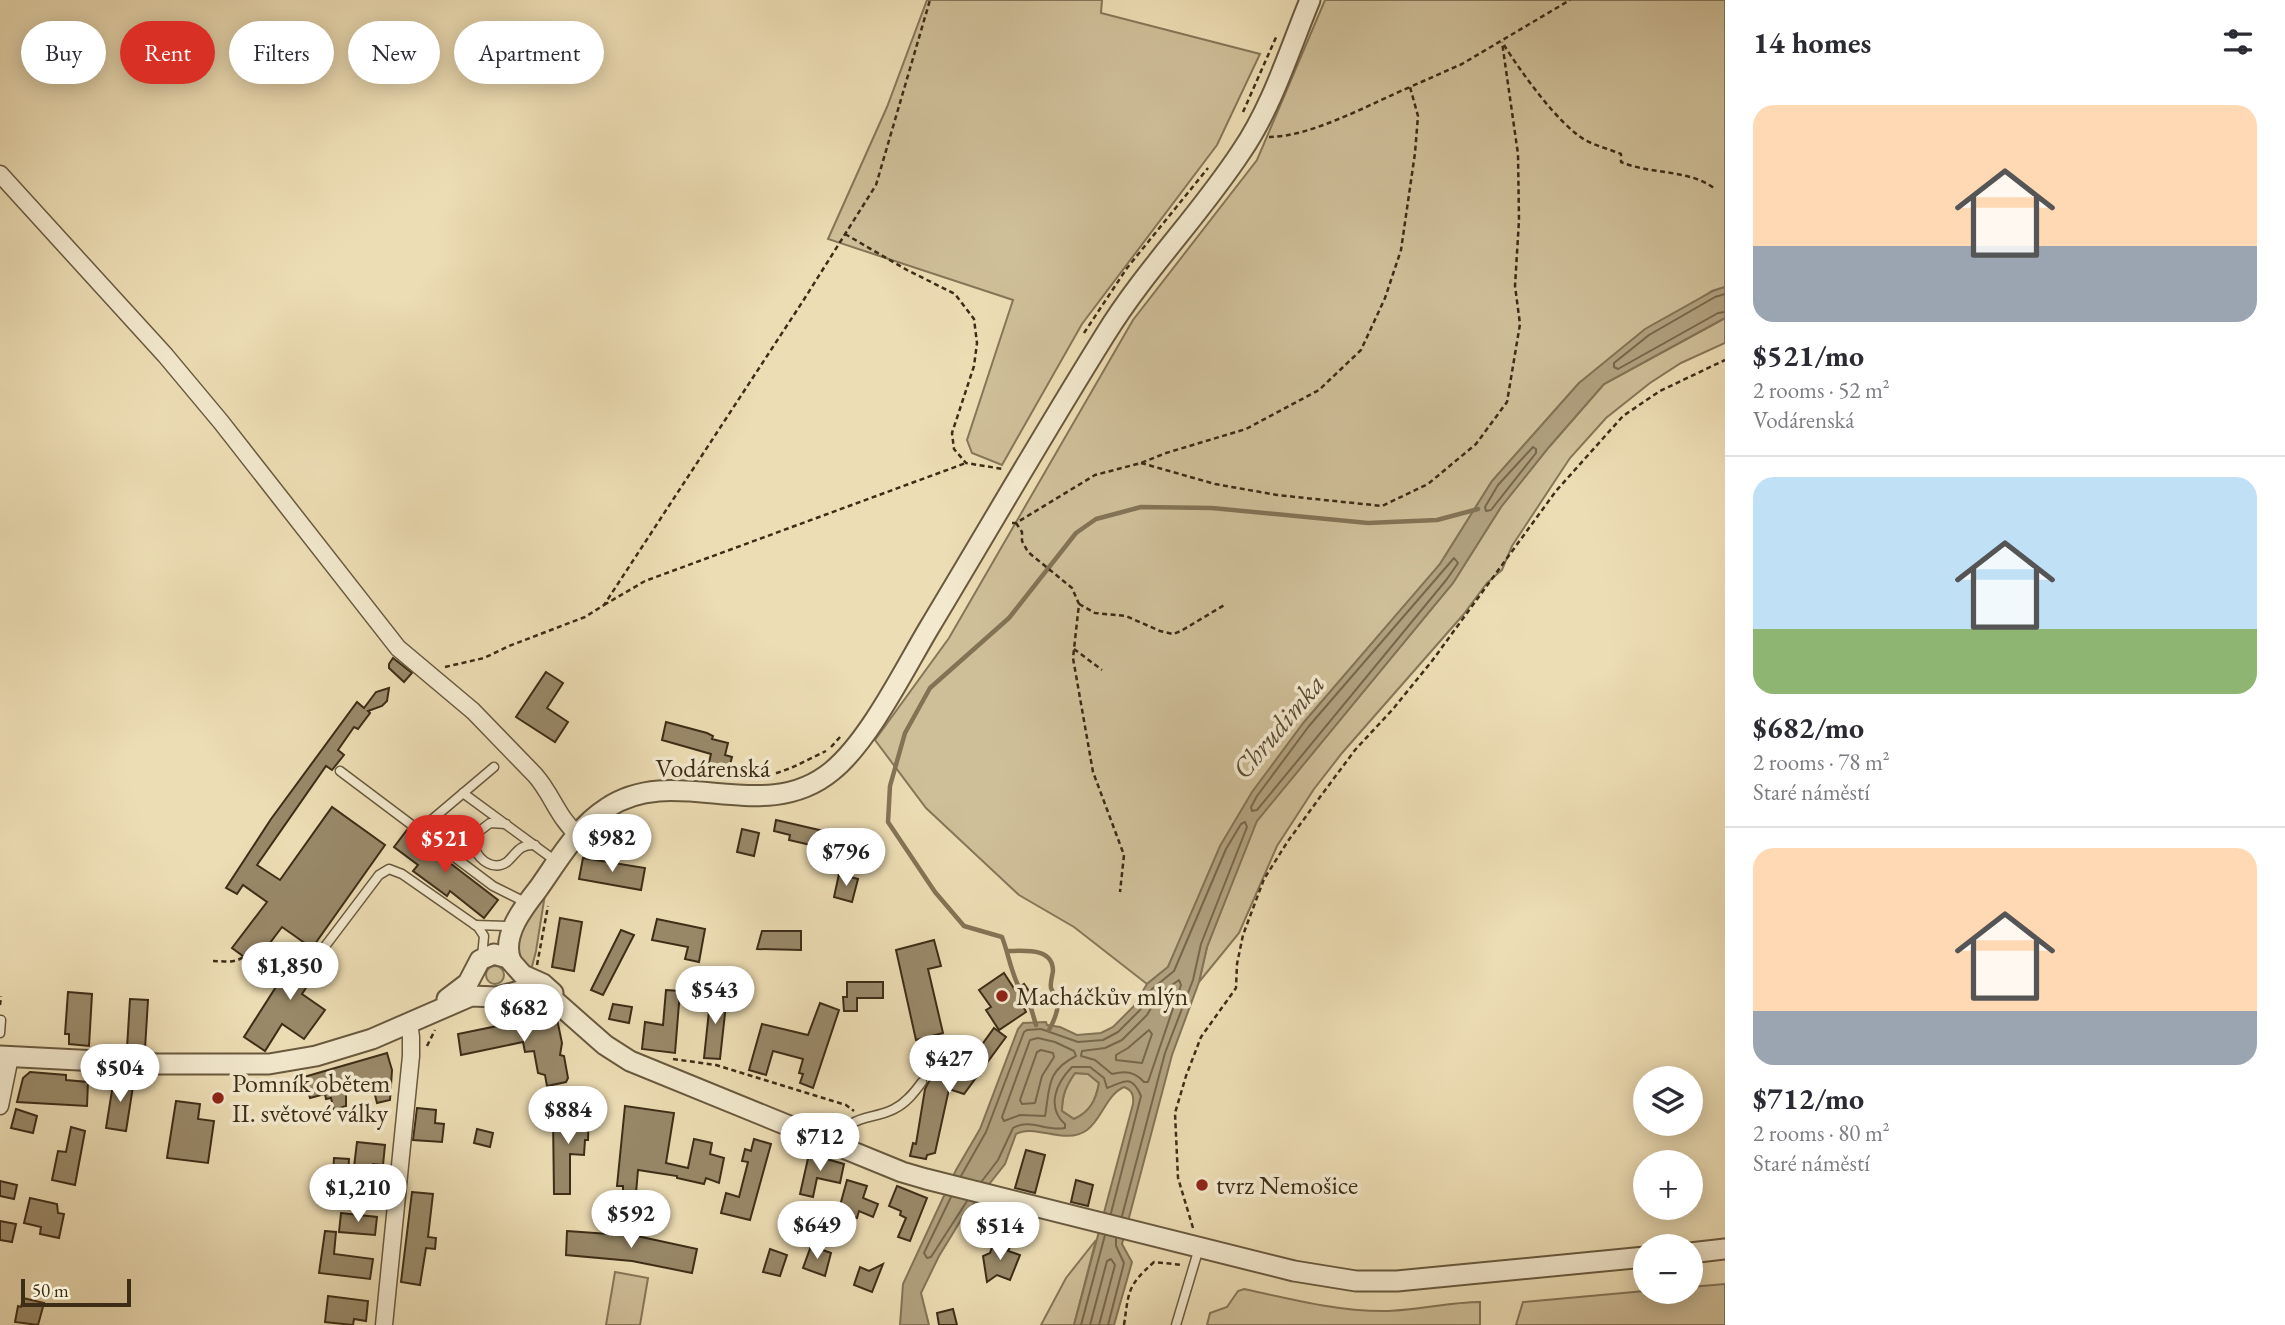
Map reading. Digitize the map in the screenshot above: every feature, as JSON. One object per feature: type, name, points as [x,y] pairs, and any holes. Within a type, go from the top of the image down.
[{"type":"street","name":"Vodárenská","points":[[416,1020],[465,986],[479,963],[493,949],[507,926],[578,835],[610,806],[646,793],[680,791],[768,796],[787,794],[815,783],[849,755],[918,648],[1121,310],[1251,137],[1310,0]]},
{"type":"street","points":[[0,174],[165,355],[221,422],[398,648],[473,711],[535,775],[562,819],[578,835]]},
{"type":"street","name":"Vodárenská","points":[[513,963],[508,952],[510,937],[527,903]]},
{"type":"street","points":[[513,963],[517,979],[514,986],[499,996],[481,993],[474,981],[479,963],[498,954],[513,963],[523,975],[550,990],[573,1016]]},
{"type":"street","points":[[0,1107],[5,1056],[157,1064],[269,1064],[316,1056],[372,1040],[471,996],[499,996],[520,991],[555,1001],[605,1045],[630,1061],[836,1146],[926,1180],[1199,1248],[1319,1276],[1376,1282],[1633,1258]]},
{"type":"street","points":[[384,1325],[411,1037],[416,1020]]},
{"type":"street","points":[[1703,1252],[1725,1249]]},
{"type":"lane","points":[[429,822],[494,767]]},
{"type":"lane","points":[[340,771],[494,886],[527,903]]},
{"type":"lane","points":[[463,793],[557,862]]},
{"type":"lane","points":[[506,824],[490,823],[477,833],[475,849],[484,862],[503,864],[522,846],[534,845]]},
{"type":"lane","points":[[323,949],[379,875],[390,869],[402,874],[475,925],[484,936],[484,949],[479,963]]},
{"type":"lane","points":[[475,925],[507,926]]},
{"type":"lane","points":[[0,1033],[1,1020]]},
{"type":"lane","points":[[836,1146],[843,1132],[863,1118],[894,1109],[909,1098],[922,1082]]},
{"type":"lane","points":[[1176,1325],[1199,1248]]},
{"type":"path","points":[[604,605],[876,185],[930,0]]},
{"type":"path","points":[[1251,137],[1283,137],[1304,133],[1462,64],[1570,0]]},
{"type":"path","points":[[1502,42],[1521,72],[1557,115],[1584,139],[1621,154],[1621,162],[1638,169],[1703,180],[1715,190]]},
{"type":"path","points":[[1141,463],[1215,484],[1265,493],[1382,506],[1428,484],[1476,444],[1507,402],[1520,324],[1515,286],[1519,219],[1518,154],[1502,42]]},
{"type":"path","points":[[1120,892],[1124,855],[1093,772],[1073,658],[1079,604],[1072,589],[1061,577],[1028,552],[1022,541],[1022,532],[1016,523],[1095,475],[1245,429],[1318,390],[1361,350],[1385,298],[1401,250],[1418,116],[1410,87]]},
{"type":"path","points":[[845,234],[955,294],[974,319],[977,343],[974,366],[952,433],[954,449],[966,463]]},
{"type":"path","points":[[1199,1248],[1178,1178],[1175,1113],[1201,1037],[1236,988],[1243,934],[1264,880],[1288,841],[1339,771],[1432,661],[1556,491],[1623,416],[1660,391],[1725,360]]},
{"type":"path","points":[[427,671],[484,658],[585,617],[646,582],[966,463],[1004,469],[1005,478]]},
{"type":"path","points":[[1079,604],[1095,613],[1126,616],[1173,634],[1226,604]]},
{"type":"path","points":[[1074,649],[1102,670]]},
{"type":"path","points":[[765,778],[815,758],[828,751],[839,737],[850,735]]},
{"type":"path","points":[[532,979],[543,942],[551,887],[545,879]]},
{"type":"path","points":[[213,961],[232,961],[244,956]]},
{"type":"path","points":[[0,1005],[1,996]]},
{"type":"path","points":[[661,1057],[716,1065],[846,1105],[863,1118]]},
{"type":"path","points":[[1124,1325],[1129,1292],[1136,1279],[1154,1262],[1178,1264]]},
{"type":"shaded area","points":[[927,0],[1102,0],[1101,13],[1260,54],[1217,145],[1082,324],[1002,465],[972,453],[967,440],[1013,300],[828,239],[887,107]]},
{"type":"shaded area","points":[[1325,0],[1725,0],[1725,287],[1712,291],[1579,383],[1492,481],[1440,564],[1194,909],[1168,967],[1147,984],[1074,927],[1019,895],[926,808],[875,740],[949,638],[1133,320],[1257,160]]},
{"type":"shaded area","points":[[1725,318],[1725,343],[1681,363],[1650,383],[1606,418],[1570,458],[1512,546],[1502,570],[1487,583],[1463,615],[1342,753],[1314,789],[1277,846],[1239,933],[1199,982],[1207,947],[1256,821],[1453,583],[1501,507],[1604,384]]},
{"type":"shaded area","points":[[546,888],[530,974],[517,958],[515,935]]},
{"type":"shaded area","points":[[491,966],[499,966],[504,975],[502,982],[491,984],[486,979],[486,971]]},
{"type":"shaded area","points":[[1075,1073],[1088,1074],[1099,1083],[1091,1105],[1074,1119],[1062,1111],[1065,1091]]},
{"type":"shaded area","points":[[1096,1240],[1074,1325],[1041,1325],[1066,1278]]},
{"type":"shaded area","points":[[615,1272],[648,1278],[640,1325],[606,1325]]},
{"type":"shaded area","points":[[1725,1284],[1725,1325],[1516,1325],[1523,1302],[1633,1292],[1633,1304],[1703,1304],[1703,1286]]},
{"type":"shaded area","points":[[1244,1289],[1313,1304],[1365,1310],[1395,1311],[1480,1302],[1480,1325],[1207,1325],[1210,1313],[1227,1307],[1238,1291]]},
{"type":"water","points":[[1725,287],[1725,318],[1604,384],[1501,507],[1453,583],[1257,821],[1207,947],[1199,982],[1172,1055],[1122,1244],[1132,1262],[1114,1325],[1074,1325],[1133,1104],[1132,1093],[1124,1087],[1113,1096],[1092,1125],[1078,1134],[1069,1136],[1024,1131],[1016,1134],[1005,1164],[961,1220],[921,1293],[929,1325],[900,1325],[903,1284],[956,1170],[980,1129],[1018,1029],[1023,1023],[1046,1022],[1047,1025],[1060,1027],[1077,1035],[1101,1033],[1113,1027],[1134,1006],[1147,984],[1168,967],[1220,846],[1252,792],[1304,722],[1440,564],[1492,481],[1579,383],[1645,329]],"holes":[[[1075,1073],[1088,1074],[1099,1083],[1096,1095],[1088,1109],[1074,1119],[1062,1111],[1065,1091]]]},
{"type":"building","points":[[393,658],[412,673],[404,682],[389,668]]},
{"type":"building","points":[[546,672],[563,683],[547,708],[568,722],[555,742],[516,717]]},
{"type":"building","points":[[389,688],[387,701],[368,711],[370,713],[358,729],[354,727],[338,750],[344,755],[332,770],[326,766],[257,865],[280,880],[332,807],[385,845],[312,948],[282,927],[254,964],[232,948],[267,902],[243,885],[237,894],[226,888],[271,819],[357,702],[364,708],[376,692]]},
{"type":"building","points":[[666,722],[707,733],[713,736],[712,739],[728,743],[725,755],[732,757],[727,776],[707,771],[711,754],[662,740]]},
{"type":"building","points":[[776,820],[828,832],[829,829],[841,832],[840,835],[849,837],[845,853],[789,840],[790,835],[774,831]]},
{"type":"building","points":[[742,829],[759,833],[754,856],[737,852]]},
{"type":"building","points":[[407,830],[498,900],[484,918],[450,891],[447,896],[413,871],[418,865],[394,847]]},
{"type":"building","points":[[583,858],[645,868],[641,890],[579,879]]},
{"type":"building","points":[[839,874],[858,879],[852,902],[834,897]]},
{"type":"building","points":[[560,918],[582,922],[574,971],[552,967]]},
{"type":"building","points":[[657,919],[705,929],[699,962],[685,959],[688,947],[652,940]]},
{"type":"building","points":[[621,930],[634,935],[603,995],[591,990]]},
{"type":"building","points":[[762,931],[801,931],[801,950],[757,949]]},
{"type":"building","points":[[934,940],[941,966],[928,969],[943,1033],[916,1040],[896,950]]},
{"type":"building","points":[[304,943],[326,957],[302,994],[325,1010],[304,1039],[282,1024],[265,1051],[244,1037]]},
{"type":"building","name":"Macháčkův mlýn","points":[[1004,973],[1015,990],[1024,984],[1033,997],[1022,1004],[1026,1012],[999,1030],[986,1010],[991,1007],[979,990]]},
{"type":"building","points":[[847,982],[883,982],[883,998],[857,998],[857,1011],[844,1011],[843,997],[847,997]]},
{"type":"building","points":[[666,990],[680,991],[675,1053],[642,1049],[645,1022],[663,1025]]},
{"type":"building","points":[[68,992],[92,994],[89,1046],[69,1044],[69,1034],[65,1034]]},
{"type":"building","points":[[711,992],[727,995],[720,1059],[704,1058]]},
{"type":"building","points":[[130,999],[148,1000],[145,1049],[127,1048]]},
{"type":"building","points":[[820,1003],[839,1010],[813,1088],[800,1083],[803,1074],[799,1073],[803,1059],[773,1051],[766,1075],[749,1070],[762,1024],[808,1035]]},
{"type":"building","points":[[613,1004],[632,1007],[629,1023],[609,1019]]},
{"type":"building","points":[[551,1015],[557,1019],[562,1043],[560,1055],[564,1056],[568,1078],[566,1082],[547,1086],[545,1075],[538,1073],[534,1051],[525,1052],[523,1042],[461,1055],[458,1034]]},
{"type":"building","points":[[994,1028],[1006,1037],[964,1094],[949,1089],[935,1153],[927,1155],[926,1159],[910,1156],[913,1143],[916,1144],[928,1083],[939,1069],[960,1075]]},
{"type":"building","points":[[387,1053],[392,1070],[390,1100],[377,1103],[372,1083],[346,1090],[346,1106],[334,1110],[331,1098],[326,1099],[325,1094],[310,1098],[304,1077]]},
{"type":"building","points":[[30,1072],[66,1075],[66,1080],[88,1082],[87,1106],[17,1102],[23,1078]]},
{"type":"building","points":[[114,1078],[134,1080],[126,1131],[106,1128]]},
{"type":"building","points":[[176,1101],[200,1104],[198,1119],[214,1121],[208,1163],[167,1158]]},
{"type":"building","points":[[576,1106],[589,1107],[588,1140],[585,1140],[584,1155],[570,1154],[570,1194],[554,1194],[553,1117],[575,1117]]},
{"type":"building","points":[[625,1106],[674,1113],[666,1163],[688,1168],[694,1139],[712,1143],[710,1154],[724,1158],[719,1183],[706,1178],[704,1184],[677,1176],[638,1170],[636,1193],[623,1191],[623,1186],[617,1186]]},
{"type":"building","points":[[417,1108],[436,1110],[435,1123],[444,1124],[442,1142],[413,1140]]},
{"type":"building","points":[[16,1109],[37,1116],[33,1133],[11,1128]]},
{"type":"building","points":[[71,1127],[85,1131],[75,1185],[52,1180],[58,1151],[66,1152]]},
{"type":"building","points":[[477,1129],[493,1133],[490,1147],[474,1143]]},
{"type":"building","points":[[754,1139],[771,1144],[750,1220],[721,1213],[726,1193],[739,1197],[748,1162],[742,1161],[745,1149],[751,1151]]},
{"type":"building","points":[[357,1142],[385,1145],[383,1165],[373,1164],[373,1169],[354,1167]]},
{"type":"building","points":[[1026,1150],[1045,1155],[1035,1193],[1015,1188]]},
{"type":"building","points":[[809,1154],[844,1164],[840,1183],[817,1178],[813,1197],[800,1194]]},
{"type":"building","points":[[334,1158],[349,1159],[347,1190],[342,1190],[341,1200],[316,1198],[318,1179],[327,1180],[327,1175],[333,1175]]},
{"type":"building","points":[[847,1180],[867,1186],[863,1198],[878,1204],[873,1217],[859,1211],[857,1218],[838,1213]]},
{"type":"building","points":[[1076,1180],[1093,1185],[1088,1206],[1071,1202]]},
{"type":"building","points":[[0,1181],[17,1185],[14,1199],[0,1196]]},
{"type":"building","points":[[897,1186],[927,1198],[910,1241],[898,1237],[906,1218],[900,1215],[901,1211],[889,1206]]},
{"type":"building","points":[[412,1192],[433,1194],[428,1237],[436,1238],[435,1249],[426,1248],[420,1285],[401,1282]]},
{"type":"building","points":[[30,1198],[57,1204],[58,1213],[64,1214],[59,1238],[40,1234],[41,1227],[24,1223]]},
{"type":"building","points":[[341,1213],[377,1217],[375,1235],[339,1232]]},
{"type":"building","points":[[0,1221],[16,1224],[12,1242],[0,1240]]},
{"type":"building","points":[[325,1231],[336,1232],[334,1254],[373,1259],[370,1279],[319,1273]]},
{"type":"building","points":[[567,1231],[637,1236],[697,1249],[692,1273],[632,1261],[566,1255]]},
{"type":"building","points":[[994,1242],[1010,1247],[1008,1251],[1020,1255],[1010,1280],[997,1275],[987,1282],[983,1256],[990,1253]]},
{"type":"building","points":[[811,1246],[831,1253],[825,1276],[803,1268]]},
{"type":"building","points":[[770,1249],[787,1255],[780,1276],[763,1272]]},
{"type":"building","points":[[883,1264],[872,1292],[854,1285],[860,1267],[869,1271]]},
{"type":"building","points":[[328,1296],[368,1301],[366,1321],[354,1319],[353,1325],[325,1322]]},
{"type":"building","points":[[23,1298],[44,1303],[38,1325],[15,1322],[18,1306],[21,1307]]},
{"type":"building","points":[[953,1309],[957,1325],[939,1325],[937,1313]]},
{"type":"waterway","points":[[1021,991],[1002,937],[964,926],[935,892],[888,822],[890,786],[905,733],[930,688],[1009,618],[1076,533],[1096,519],[1141,507],[1212,508],[1368,523],[1437,520],[1478,509]]},
{"type":"waterway","points":[[1008,951],[1036,952],[1043,954],[1052,963],[1051,988],[1058,1006],[1049,1030]]},
{"type":"waterway","points":[[1025,998],[1036,1025]]},
{"type":"place","name":"Macháčkův mlýn","points":[[1002,996]]},
{"type":"place","name":"Pomník obětem II. světové války","points":[[218,1098]]},
{"type":"place","name":"tvrz Nemošice","points":[[1202,1185]]},
{"type":"water label","name":"Chrudimka","points":[[1278,726]]}]
